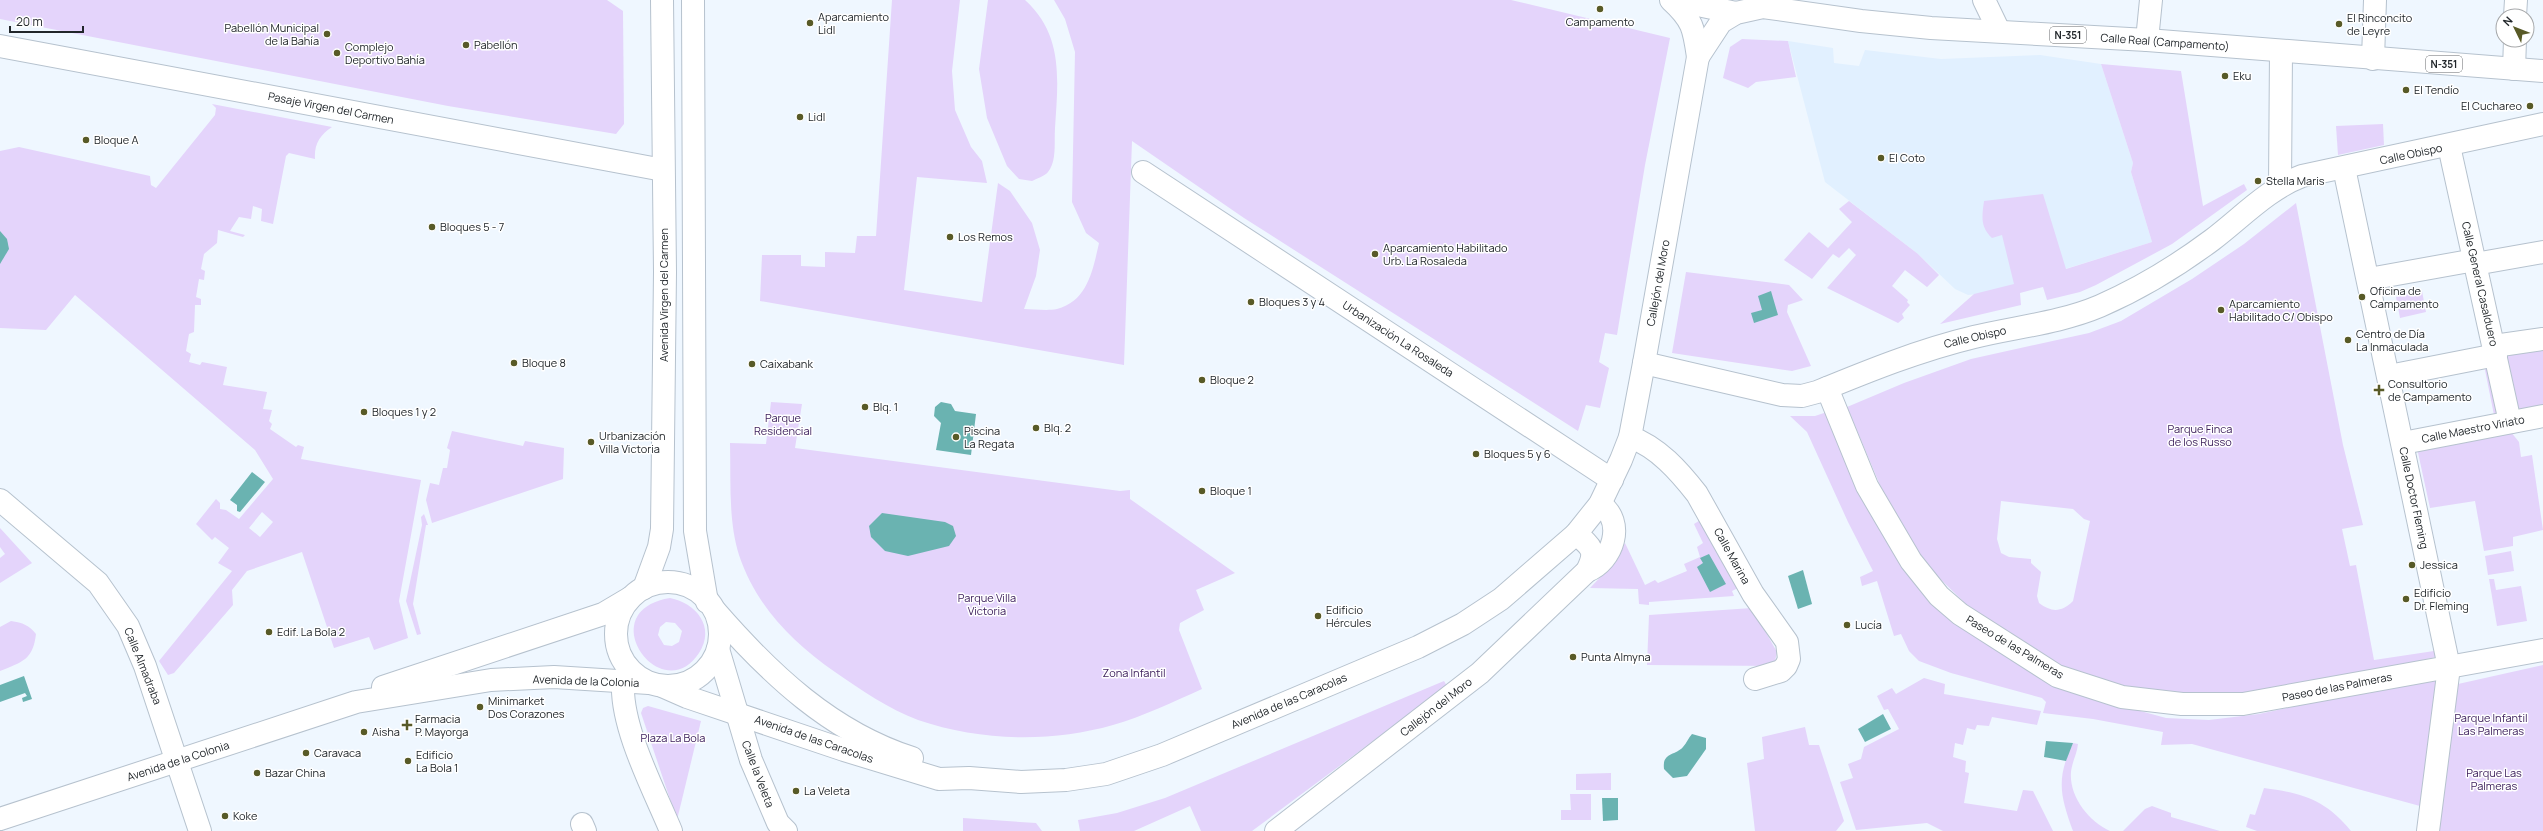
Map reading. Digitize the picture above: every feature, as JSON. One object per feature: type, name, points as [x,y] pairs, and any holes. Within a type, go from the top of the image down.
[{"type":"main road","name":"Avenida Virgen del Carmen","points":[[637,593],[660,546],[662,529],[665,272],[662,170],[662,0]]},
{"type":"main road","points":[[655,684],[688,682],[701,674],[718,649],[718,621],[710,605],[695,531],[693,0]]},
{"type":"main road","points":[[1673,0],[1689,17],[1694,27],[1698,57]]},
{"type":"main road","name":"Calle Real (Campamento)","points":[[1673,0],[1755,5],[1861,21],[2147,40],[2373,59],[2543,71]]},
{"type":"main road","points":[[1984,0],[1999,31]]},
{"type":"main road","points":[[2147,40],[2151,0]]},
{"type":"main road","points":[[2373,59],[2375,0]]},
{"type":"main road","points":[[1698,57],[1721,22],[1755,5]]},
{"type":"main road","name":"Pasaje Virgen del Carmen","points":[[0,46],[662,170]]},
{"type":"main road","points":[[2514,68],[2515,48]]},
{"type":"main road","points":[[2280,186],[2281,51]]},
{"type":"main road","name":"Callejón del Moro","points":[[1587,571],[1593,556],[1593,551],[1589,544],[1576,534],[1600,504],[1630,437],[1698,57]]},
{"type":"main road","name":"Calle Obispo","points":[[1644,363],[1782,395],[1802,396],[1938,346],[2070,316],[2098,307],[2126,294],[2176,265],[2210,241],[2280,186],[2302,176],[2449,146],[2543,124]]},
{"type":"main road","name":"Calle General Casalduero","points":[[2449,146],[2510,422]]},
{"type":"main road","name":"Calle Doctor Fleming","points":[[2344,168],[2369,278],[2449,667],[2428,831]]},
{"type":"main road","name":"Urbanización La Rosaleda","points":[[1143,172],[1612,480]]},
{"type":"main road","points":[[2369,278],[2543,252]]},
{"type":"main road","points":[[2389,376],[2543,339]]},
{"type":"main road","name":"Paseo de las Palmeras","points":[[1827,388],[1867,486],[1891,530],[1911,561],[1939,596],[1960,614],[2057,676],[2122,697],[2182,704],[2243,704],[2543,650]]},
{"type":"main road","name":"Calle Maestro Viriato","points":[[2403,443],[2543,416]]},
{"type":"main road","name":"Calle Marina","points":[[1630,437],[1650,447],[1687,481],[1697,494],[1753,594],[1781,631],[1789,650],[1786,666],[1781,671],[1755,679]]},
{"type":"main road","name":"Calle Almadraba","points":[[0,500],[98,583],[128,626],[145,666],[200,831]]},
{"type":"main road","name":"Callejón del Moro","points":[[1276,831],[1480,673],[1587,571],[1594,568],[1605,557],[1615,536],[1612,517],[1607,509],[1600,504]]},
{"type":"main road","name":"Avenida de las Caracolas","points":[[655,684],[688,697],[844,750],[939,779],[969,778],[1022,782],[1066,780],[1106,774],[1162,755],[1418,647],[1463,624],[1502,599],[1576,534]]},
{"type":"main road","points":[[671,831],[646,772],[625,712],[626,676],[617,648],[616,631],[620,613],[637,593],[660,583],[676,583],[692,588],[710,605]]},
{"type":"main road","name":"Avenida de la Colonia","points":[[356,702],[372,690],[603,614],[637,593]]},
{"type":"main road","name":"Avenida de las Caracolas","points":[[710,605],[736,634],[793,692],[820,711],[851,731],[896,752],[969,778]]},
{"type":"main road","name":"Calle la Veleta","points":[[718,649],[751,760],[778,823],[786,831]]},
{"type":"main road","name":"Avenida de la Colonia","points":[[0,819],[356,702],[491,680],[626,676],[655,684]]},
{"type":"shaded area","name":"El Coto","points":[[1788,41],[1833,48],[1834,63],[1859,66],[1865,50],[1941,59],[2040,55],[2101,64],[2133,163],[2131,172],[2152,242],[1988,293],[1968,295],[1955,289],[1918,254],[1825,182]]},
{"type":"shaded area","points":[[0,231],[7,239],[9,249],[0,264]]},
{"type":"shaded area","points":[[1771,291],[1778,315],[1754,323],[1751,313],[1762,310],[1758,296]]},
{"type":"shaded area","name":"Piscina La Regata","points":[[941,402],[951,404],[955,411],[976,414],[971,455],[936,450],[941,423],[934,416],[935,407]]},
{"type":"shaded area","points":[[252,472],[265,482],[240,512],[237,511],[237,505],[230,500]]},
{"type":"shaded area","points":[[882,513],[945,522],[953,526],[956,536],[949,546],[908,556],[885,551],[871,537],[869,526]]},
{"type":"shaded area","points":[[1709,554],[1726,584],[1710,592],[1697,567],[1703,563],[1700,558]]},
{"type":"shaded area","points":[[1803,570],[1812,604],[1798,609],[1788,576]]},
{"type":"shaded area","points":[[24,676],[32,699],[23,702],[22,698],[27,696],[25,693],[0,702],[0,685]]},
{"type":"shaded area","points":[[1883,714],[1891,729],[1865,742],[1858,729]]},
{"type":"shaded area","points":[[1692,734],[1706,738],[1706,749],[1687,776],[1673,778],[1664,769],[1665,760],[1670,755],[1680,750]]},
{"type":"shaded area","points":[[2046,741],[2073,743],[2066,761],[2044,757]]},
{"type":"shaded area","points":[[1602,798],[1618,798],[1618,820],[1603,821]]},
{"type":"green space","name":"Complejo Deportivo Bahía","points":[[0,0],[607,0],[623,11],[624,124],[616,134],[448,106],[0,19]]},
{"type":"green space","points":[[892,0],[960,0],[952,71],[955,110],[971,147],[982,161],[987,183],[917,177],[904,290],[982,302],[998,183],[1010,191],[1032,223],[1040,250],[1036,276],[1024,309],[1057,309],[1076,299],[1087,283],[1099,243],[1086,233],[1072,202],[1075,52],[1065,19],[1054,0],[1511,0],[1670,38],[1645,165],[1617,335],[1605,333],[1599,362],[1609,368],[1600,408],[1586,405],[1578,431],[1244,218],[1132,141],[1124,365],[760,301],[762,255],[801,255],[801,266],[825,267],[825,252],[855,253],[857,236],[876,236]]},
{"type":"green space","points":[[988,0],[1025,0],[1038,14],[1047,28],[1052,43],[1056,60],[1057,76],[1054,157],[1051,168],[1048,172],[1032,181],[1019,179],[1007,166],[987,118],[979,69]]},
{"type":"green space","points":[[1742,39],[1788,41],[1796,77],[1756,82],[1748,88],[1723,78],[1730,47]]},
{"type":"green space","points":[[2101,64],[2181,71],[2203,206],[2244,184],[2247,190],[2172,244],[2080,292],[2047,300],[2043,287],[2020,293],[2021,305],[1940,324],[1974,294],[2014,284],[2002,235],[1992,238],[1985,230],[1982,216],[1984,201],[2043,194],[2066,269],[2152,242],[2131,172],[2133,163]]},
{"type":"green space","points":[[212,104],[332,127],[324,133],[319,140],[315,159],[289,153],[286,156],[273,224],[261,221],[262,209],[253,206],[251,219],[239,217],[230,231],[245,235],[243,237],[218,230],[217,243],[204,254],[201,269],[205,271],[204,280],[199,279],[196,297],[201,299],[201,305],[195,305],[194,332],[189,334],[186,351],[191,354],[189,362],[200,365],[202,362],[227,367],[223,385],[267,392],[263,409],[272,410],[269,421],[272,424],[270,429],[296,447],[298,445],[304,447],[301,459],[421,480],[399,601],[408,638],[374,650],[369,637],[334,648],[302,552],[247,571],[232,590],[233,605],[174,673],[168,675],[159,661],[232,571],[218,563],[229,548],[215,537],[212,540],[196,524],[216,499],[220,503],[220,509],[226,510],[239,519],[273,479],[255,450],[75,295],[46,330],[0,328],[0,151],[19,147],[150,176],[151,185],[156,188],[215,115],[216,108]],"holes":[[[262,512],[273,522],[260,537],[249,528]]]},
{"type":"green space","points":[[2383,124],[2384,145],[2338,155],[2336,126]]},
{"type":"green space","points":[[1849,201],[1918,254],[1939,275],[1927,287],[1905,270],[1892,286],[1908,300],[1907,302],[1910,305],[1902,314],[1904,318],[1898,323],[1827,288],[1856,255],[1849,248],[1839,258],[1833,254],[1812,279],[1784,260],[1809,232],[1828,248],[1852,222],[1839,209]]},
{"type":"green space","name":"Parque Finca de los Russo","points":[[2296,203],[2343,445],[2363,525],[2342,529],[2350,566],[2356,565],[2374,660],[2434,651],[2436,657],[2280,692],[2240,697],[2141,690],[2074,672],[2041,656],[1969,607],[1927,566],[1885,497],[1847,407],[1904,383],[1971,359],[2089,333],[2121,321],[2192,279],[2244,244]],"holes":[[[2001,501],[2073,509],[2084,519],[2090,521],[2073,601],[2064,608],[2056,610],[2043,606],[2039,603],[2037,596],[2041,572],[2031,563],[2031,559],[2009,557],[2001,553],[1997,539]]]},
{"type":"green space","points":[[1686,272],[1789,285],[1803,300],[1788,305],[1787,312],[1811,366],[1792,371],[1672,353]]},
{"type":"green space","points":[[2422,291],[2426,312],[2400,318],[2396,297]]},
{"type":"green space","points":[[2543,339],[2543,416],[2496,425],[2483,360]]},
{"type":"green space","name":"Parque Villa Victoria","points":[[771,402],[802,404],[795,448],[1120,491],[1130,490],[1130,499],[1235,573],[1196,590],[1204,610],[1180,623],[1179,630],[1202,689],[1147,713],[1113,725],[1065,735],[1015,737],[990,736],[966,732],[918,720],[886,705],[855,686],[804,648],[777,621],[755,591],[746,573],[735,542],[730,485],[730,443],[766,444]]},
{"type":"green space","points":[[1827,412],[1883,529],[2041,677],[2078,694],[2166,718],[2209,720],[2259,714],[2434,677],[2436,684],[2420,806],[2192,744],[2161,745],[2163,732],[2093,719],[2043,713],[2046,702],[2042,698],[1951,673],[1919,661],[1909,651],[1901,634],[1894,636],[1877,581],[1862,586],[1860,577],[1873,571],[1848,522],[1807,432],[1790,416],[1815,416]]},
{"type":"green space","points":[[452,431],[523,446],[525,441],[564,448],[563,479],[432,523],[426,500],[430,483],[439,485],[443,468],[447,468],[450,450],[447,448]]},
{"type":"green space","points":[[2511,432],[2519,442],[2521,457],[2532,455],[2543,530],[2513,537],[2513,546],[2484,551],[2475,501],[2430,508],[2417,448]]},
{"type":"green space","points":[[424,514],[428,525],[426,525],[413,604],[421,634],[417,635],[406,601],[422,525],[421,517]]},
{"type":"green space","points":[[1702,519],[1740,587],[1732,591],[1734,596],[1649,602],[1649,605],[1639,604],[1638,589],[1590,588],[1613,564],[1625,543],[1645,585],[1655,580],[1658,583],[1687,571],[1684,564],[1700,557],[1697,547],[1703,543],[1694,524]]},
{"type":"green space","points":[[0,528],[32,563],[0,583],[0,558],[5,554],[0,547]]},
{"type":"green space","points":[[2511,551],[2514,571],[2488,575],[2485,556]]},
{"type":"green space","points":[[2489,579],[2494,579],[2496,590],[2521,586],[2527,621],[2497,626]]},
{"type":"green space","points":[[670,598],[688,605],[701,618],[704,625],[704,643],[699,653],[684,668],[668,670],[652,664],[641,652],[634,636],[636,620],[647,606]],"holes":[[[666,622],[675,623],[682,631],[679,642],[672,646],[664,645],[658,635],[660,627]]]},
{"type":"green space","points":[[1752,608],[1777,652],[1774,666],[1647,665],[1649,615]]},
{"type":"green space","points":[[11,621],[28,626],[36,634],[29,655],[20,662],[0,671],[0,627]]},
{"type":"green space","name":"Parque Las Palmeras","points":[[2543,665],[2543,831],[2436,831],[2458,684]]},
{"type":"green space","points":[[1924,678],[1945,684],[1944,694],[2041,711],[2037,725],[1992,717],[1989,726],[1977,725],[1975,730],[1967,728],[1963,745],[1955,743],[1953,757],[1966,761],[1965,772],[1969,773],[1964,803],[2017,811],[2023,790],[2033,791],[2053,831],[1943,831],[1927,823],[1856,830],[1840,782],[1853,778],[1848,764],[1861,759],[1864,747],[1899,729],[1888,709],[1884,710],[1877,696],[1892,688],[1896,694]]},
{"type":"green space","points":[[1444,681],[1447,686],[1252,831],[1201,831],[1190,806],[1134,831],[1080,831],[1078,820],[1117,813],[1165,798]]},
{"type":"green space","name":"Plaza La Bola","points":[[648,706],[701,721],[677,820],[641,713],[643,708]]},
{"type":"green space","points":[[1805,727],[1809,745],[1819,745],[1844,821],[1836,831],[1755,831],[1747,763],[1764,759],[1762,737]]},
{"type":"green space","points":[[2073,743],[2078,744],[2071,772],[2073,790],[2087,814],[2102,827],[2110,831],[2073,831],[2065,807],[2062,777]]},
{"type":"green space","points":[[1611,773],[1611,790],[1576,790],[1576,774]]},
{"type":"green space","points":[[2264,788],[2290,792],[2323,805],[2342,820],[2351,831],[2257,831],[2246,827],[2250,814],[2255,815]]},
{"type":"green space","points":[[1570,794],[1591,794],[1591,820],[1561,820],[1561,810],[1571,810]]},
{"type":"green space","points":[[2152,806],[2171,813],[2171,817],[2220,831],[2123,831],[2145,809]]},
{"type":"green space","points":[[963,818],[1036,823],[1042,831],[963,831]]},
{"type":"place","name":"Campamento","points":[[1600,9]]},
{"type":"place","name":"Aparcamiento Lidl","points":[[810,23]]},
{"type":"place","name":"El Rinconcito de Leyre","points":[[2339,24]]},
{"type":"place","name":"Pabellón Municipal de la Bahía","points":[[327,34]]},
{"type":"place","name":"Pabellón","points":[[466,45]]},
{"type":"place","name":"Complejo Deportivo Bahía","points":[[337,53]]},
{"type":"place","name":"Eku","points":[[2225,76]]},
{"type":"place","name":"El Tendío","points":[[2406,90]]},
{"type":"place","name":"El Cuchareo","points":[[2530,106]]},
{"type":"place","name":"Lidl","points":[[800,117]]},
{"type":"place","name":"Bloque A","points":[[86,140]]},
{"type":"place","name":"El Coto","points":[[1881,158]]},
{"type":"place","name":"Stella Maris","points":[[2258,181]]},
{"type":"place","name":"Bloques 5 - 7","points":[[432,227]]},
{"type":"place","name":"Los Remos","points":[[950,237]]},
{"type":"place","name":"Aparcamiento Habilitado Urb. La Rosaleda","points":[[1375,254]]},
{"type":"place","name":"Oficina de Campamento","points":[[2362,297]]},
{"type":"place","name":"Bloques 3 y 4","points":[[1251,302]]},
{"type":"place","name":"Aparcamiento Habilitado C/ Obispo","points":[[2221,310]]},
{"type":"place","name":"Centro de Día La Inmaculada","points":[[2348,340]]},
{"type":"place","name":"Bloque 8","points":[[514,363]]},
{"type":"place","name":"Caixabank","points":[[752,364]]},
{"type":"place","name":"Bloque 2","points":[[1202,380]]},
{"type":"place","name":"Consultorio de Campamento","points":[[2379,390]]},
{"type":"place","name":"Blq. 1","points":[[865,407]]},
{"type":"place","name":"Bloques 1 y 2","points":[[364,412]]},
{"type":"place","name":"Blq. 2","points":[[1036,428]]},
{"type":"place","name":"Piscina La Regata","points":[[956,437]]},
{"type":"place","name":"Urbanización Villa Victoria","points":[[591,442]]},
{"type":"place","name":"Bloques 5 y 6","points":[[1476,454]]},
{"type":"place","name":"Bloque 1","points":[[1202,491]]},
{"type":"place","name":"Jessica","points":[[2412,565]]},
{"type":"place","name":"Edificio Dr. Fleming","points":[[2406,599]]},
{"type":"place","name":"Edificio Hércules","points":[[1318,616]]},
{"type":"place","name":"Lucía","points":[[1847,625]]},
{"type":"place","name":"Edif. La Bola 2","points":[[269,632]]},
{"type":"place","name":"Punta Almyna","points":[[1573,657]]},
{"type":"place","name":"Minimarket Dos Corazones","points":[[480,707]]},
{"type":"place","name":"Farmacia P. Mayorga","points":[[407,725]]},
{"type":"place","name":"Aisha","points":[[364,732]]},
{"type":"place","name":"Caravaca","points":[[306,753]]},
{"type":"place","name":"Edificio La Bola 1","points":[[408,761]]},
{"type":"place","name":"Bazar China","points":[[257,773]]},
{"type":"place","name":"La Veleta","points":[[796,791]]},
{"type":"place","name":"Koke","points":[[225,816]]},
{"type":"park label","name":"Parque Residencial","points":[[783,424]]},
{"type":"park label","name":"Zona Infantil","points":[[1134,673]]},
{"type":"park label","name":"Parque Infantil Las Palmeras","points":[[2491,724]]}]
